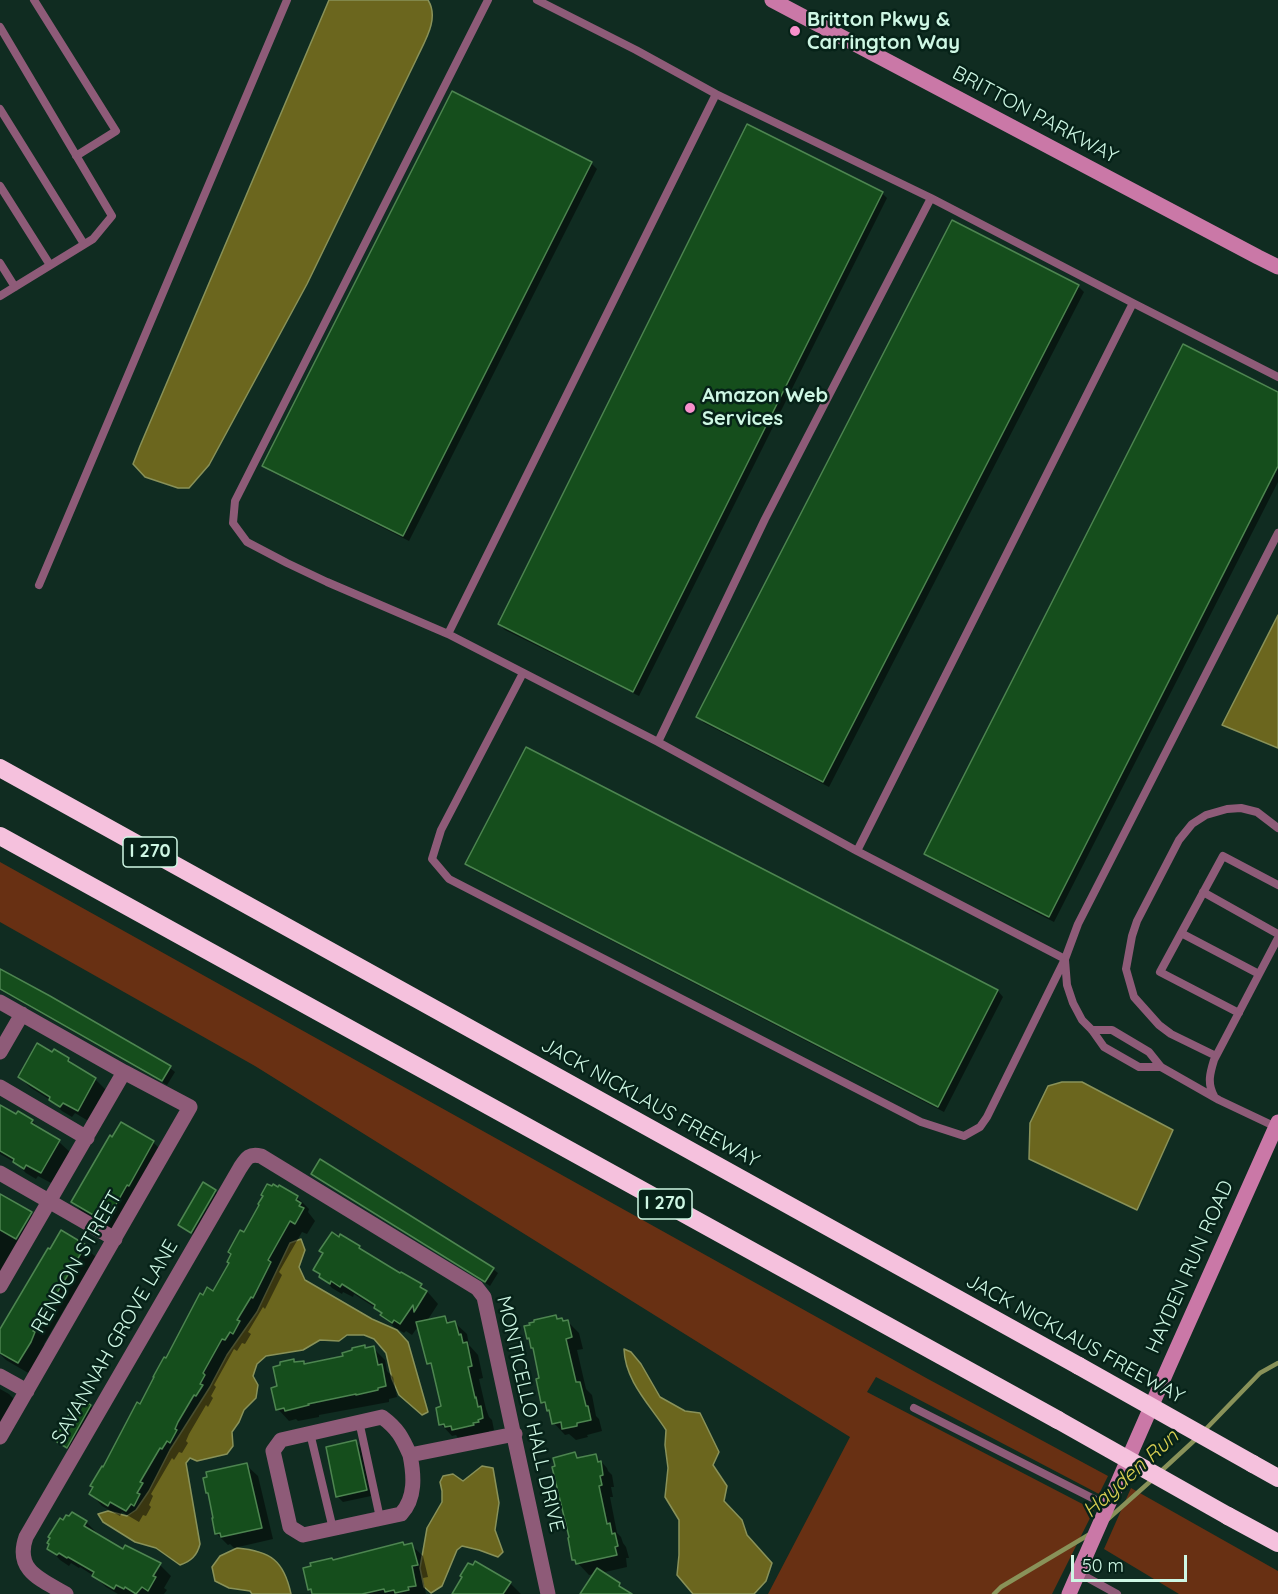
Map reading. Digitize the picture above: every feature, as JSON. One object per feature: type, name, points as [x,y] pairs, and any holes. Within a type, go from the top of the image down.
[{"type":"highway","name":"JACK NICKLAUS FREEWAY","points":[[0,768],[1278,1478]]},
{"type":"highway","name":"I 270","points":[[0,836],[1278,1543]]},
{"type":"main road","name":"BRITTON PARKWAY","points":[[772,0],[1278,267]]},
{"type":"main road","name":"HAYDEN RUN ROAD","points":[[1069,1594],[1277,1124]]},
{"type":"street","points":[[0,1002],[124,1072],[2,1279]]},
{"type":"street","points":[[0,1052],[22,1014]]},
{"type":"street","name":"RENDON STREET","points":[[0,1437],[190,1107],[124,1072]]},
{"type":"street","points":[[0,1087],[87,1138]]},
{"type":"street","name":"MONTICELLO HALL DRIVE","points":[[254,1154],[261,1156],[477,1288],[484,1297],[548,1594]]},
{"type":"street","name":"SAVANNAH GROVE LANE","points":[[66,1594],[35,1576],[26,1568],[22,1548],[240,1168],[247,1158],[254,1154]]},
{"type":"street","points":[[0,1173],[115,1239]]},
{"type":"street","points":[[0,1376],[27,1391]]},
{"type":"street","points":[[382,1417],[402,1436],[410,1455],[414,1475],[406,1508],[401,1514],[303,1536],[290,1527],[273,1451],[281,1440],[359,1421],[382,1417]]},
{"type":"street","points":[[410,1455],[515,1434]]},
{"type":"lane","points":[[34,0],[116,131],[76,156]]},
{"type":"lane","points":[[39,585],[287,0]]},
{"type":"lane","points":[[488,0],[235,501],[233,523],[247,542],[307,573],[448,634],[657,742],[857,851],[1065,958]]},
{"type":"lane","points":[[537,0],[717,94],[932,198],[1278,377]]},
{"type":"lane","points":[[0,27],[112,216],[93,239],[0,296]]},
{"type":"lane","points":[[448,634],[717,94]]},
{"type":"lane","points":[[0,109],[84,244]]},
{"type":"lane","points":[[0,186],[50,265]]},
{"type":"lane","points":[[657,742],[765,519],[932,198]]},
{"type":"lane","points":[[0,262],[15,287]]},
{"type":"lane","points":[[857,851],[1133,303]]},
{"type":"lane","points":[[523,673],[441,830],[432,859],[449,879],[921,1122],[964,1136],[980,1128],[987,1117],[1065,958],[1078,924],[1278,533]]},
{"type":"lane","points":[[1216,1056],[1171,1034],[1159,1025],[1134,997],[1126,969],[1132,936],[1137,921],[1179,840],[1192,824],[1206,815],[1241,808],[1257,812],[1278,828]]},
{"type":"lane","points":[[1239,1013],[1160,972],[1223,856],[1278,885]]},
{"type":"lane","points":[[1203,892],[1278,936],[1216,1056],[1209,1075],[1209,1088],[1214,1097]]},
{"type":"lane","points":[[1181,933],[1259,974]]},
{"type":"lane","points":[[1065,958],[1066,985],[1072,1003],[1082,1020],[1104,1047],[1139,1067],[1161,1067]]},
{"type":"lane","points":[[1092,1030],[1112,1030],[1149,1052],[1161,1067],[1214,1097],[1277,1124]]},
{"type":"lane","points":[[914,1408],[1108,1506]]},
{"type":"lane","points":[[359,1421],[380,1518]]},
{"type":"lane","points":[[310,1433],[333,1528]]},
{"type":"lane","points":[[1078,1573],[1117,1594]]},
{"type":"shaded area","points":[[329,0],[428,0],[432,23],[423,46],[307,284],[209,465],[189,488],[178,488],[145,477],[133,464]]},
{"type":"shaded area","points":[[1278,615],[1278,748],[1222,725]]},
{"type":"shaded area","points":[[0,862],[928,1379],[1108,1476],[1099,1494],[876,1377],[867,1392],[1094,1510],[1052,1594],[768,1594],[850,1437],[255,1066],[0,922]]},
{"type":"shaded area","points":[[1062,1082],[1082,1082],[1173,1130],[1137,1210],[1029,1159],[1030,1123],[1048,1086]]},
{"type":"shaded area","points":[[301,1239],[305,1250],[299,1267],[305,1280],[372,1319],[397,1330],[408,1342],[428,1412],[422,1415],[399,1395],[392,1379],[386,1353],[374,1339],[364,1335],[347,1335],[339,1341],[320,1340],[303,1350],[266,1356],[257,1364],[253,1376],[258,1385],[256,1398],[244,1410],[232,1432],[233,1446],[227,1454],[197,1461],[190,1458],[186,1463],[200,1544],[193,1558],[180,1565],[156,1548],[135,1542],[103,1522],[98,1514],[108,1511],[127,1516],[136,1510],[227,1355],[257,1312],[290,1243]]},
{"type":"shaded area","points":[[624,1349],[631,1352],[641,1364],[660,1397],[685,1411],[700,1413],[719,1452],[713,1465],[727,1486],[724,1501],[742,1520],[747,1535],[772,1563],[766,1581],[754,1594],[693,1594],[677,1575],[679,1520],[665,1497],[668,1468],[666,1430],[634,1382],[625,1361]]},
{"type":"shaded area","points":[[482,1466],[493,1468],[499,1503],[495,1530],[503,1552],[498,1557],[462,1546],[457,1550],[442,1586],[431,1593],[424,1587],[420,1568],[427,1528],[442,1502],[440,1482],[443,1476],[453,1474],[463,1481]]},
{"type":"shaded area","points":[[1131,1488],[1278,1571],[1278,1594],[1179,1594],[1104,1549]]},
{"type":"shaded area","points":[[237,1548],[259,1552],[274,1560],[284,1573],[291,1594],[252,1594],[250,1591],[229,1588],[215,1581],[212,1567],[220,1556]]},
{"type":"building","points":[[452,91],[592,162],[403,536],[262,466]]},
{"type":"building","name":"Amazon Web Services","points":[[747,124],[883,192],[633,692],[498,624]]},
{"type":"building","name":"Amazon Web Services","points":[[952,220],[1079,285],[823,782],[696,717]]},
{"type":"building","points":[[1183,344],[1278,392],[1278,466],[1049,917],[924,854]]},
{"type":"building","points":[[526,747],[998,990],[938,1107],[465,864]]},
{"type":"building","points":[[0,969],[171,1066],[162,1081],[0,989]]},
{"type":"building","points":[[37,1043],[52,1052],[54,1049],[69,1058],[68,1061],[96,1078],[78,1111],[63,1103],[60,1107],[49,1100],[50,1097],[18,1077]]},
{"type":"building","points":[[0,1105],[16,1114],[18,1111],[33,1120],[31,1123],[60,1140],[41,1173],[26,1165],[24,1169],[13,1162],[14,1159],[0,1151]]},
{"type":"building","points":[[121,1122],[154,1141],[107,1223],[71,1202],[110,1135],[112,1137]]},
{"type":"building","points":[[320,1159],[494,1268],[485,1282],[311,1174]]},
{"type":"building","points":[[203,1182],[216,1190],[191,1233],[178,1225]]},
{"type":"building","points":[[267,1184],[278,1187],[279,1185],[298,1196],[296,1200],[301,1203],[299,1206],[304,1208],[295,1224],[290,1221],[268,1260],[271,1262],[253,1298],[251,1297],[237,1320],[240,1321],[233,1334],[230,1332],[225,1340],[222,1339],[203,1373],[205,1375],[200,1384],[203,1385],[196,1396],[194,1395],[178,1422],[175,1429],[177,1430],[170,1443],[167,1441],[162,1449],[160,1448],[140,1482],[143,1483],[137,1493],[140,1494],[134,1506],[131,1504],[126,1511],[110,1502],[108,1506],[89,1494],[93,1487],[90,1486],[103,1467],[137,1402],[140,1404],[200,1293],[203,1295],[207,1287],[213,1291],[229,1263],[227,1262],[231,1254],[228,1252],[240,1230],[244,1232],[259,1205]]},
{"type":"building","points":[[0,1194],[32,1212],[16,1239],[0,1230]]},
{"type":"building","points":[[61,1230],[86,1245],[57,1293],[55,1292],[33,1331],[35,1332],[31,1342],[18,1363],[0,1353],[0,1329]]},
{"type":"building","points":[[332,1232],[339,1237],[340,1234],[400,1273],[422,1284],[420,1287],[427,1291],[414,1312],[413,1305],[400,1324],[394,1320],[392,1323],[380,1315],[382,1313],[374,1308],[375,1305],[342,1284],[340,1287],[331,1281],[330,1284],[319,1277],[320,1274],[313,1270],[323,1253],[319,1251]]},
{"type":"building","points":[[556,1315],[557,1319],[568,1320],[572,1337],[566,1339],[576,1382],[580,1382],[591,1420],[562,1429],[561,1422],[552,1424],[545,1402],[541,1403],[533,1348],[531,1348],[529,1338],[527,1339],[524,1326],[530,1325],[529,1323],[534,1320]]},
{"type":"building","points":[[445,1316],[447,1323],[455,1321],[463,1343],[467,1342],[472,1366],[468,1367],[475,1398],[478,1407],[481,1406],[483,1418],[473,1423],[474,1425],[452,1430],[451,1426],[439,1425],[436,1408],[441,1406],[431,1363],[427,1364],[416,1322]]},
{"type":"building","points":[[365,1345],[365,1348],[374,1346],[378,1365],[382,1364],[386,1386],[378,1390],[285,1411],[284,1408],[276,1410],[271,1388],[277,1386],[273,1367],[280,1365],[280,1362],[294,1359],[294,1362],[304,1361],[304,1364],[343,1356],[342,1353],[352,1348]]},
{"type":"building","points":[[79,1397],[91,1405],[67,1448],[54,1440]]},
{"type":"building","points":[[356,1440],[367,1490],[336,1497],[326,1447]]},
{"type":"building","points":[[575,1452],[577,1458],[596,1454],[598,1462],[601,1461],[603,1475],[600,1476],[602,1485],[599,1486],[607,1524],[610,1523],[612,1534],[615,1533],[618,1546],[615,1547],[617,1555],[576,1564],[575,1560],[572,1560],[569,1537],[552,1467],[555,1466],[553,1458]]},
{"type":"building","points":[[247,1463],[262,1528],[221,1537],[220,1533],[215,1534],[203,1478],[207,1477],[206,1472]]},
{"type":"building","points":[[72,1512],[87,1521],[84,1526],[123,1549],[125,1545],[161,1563],[148,1591],[142,1587],[136,1594],[125,1587],[124,1589],[116,1585],[114,1589],[92,1576],[94,1572],[68,1557],[59,1553],[57,1555],[47,1549],[50,1538],[48,1537],[60,1518],[63,1520]]},
{"type":"building","points":[[403,1542],[404,1545],[412,1543],[418,1565],[412,1566],[416,1586],[408,1587],[409,1590],[395,1593],[394,1590],[385,1592],[384,1589],[362,1594],[312,1594],[311,1589],[308,1590],[303,1568],[311,1566],[310,1563],[332,1558],[333,1560]]},
{"type":"building","points":[[475,1561],[511,1582],[503,1594],[452,1594],[468,1563],[473,1565]]},
{"type":"building","points":[[597,1568],[620,1583],[619,1586],[632,1594],[580,1594]]},
{"type":"waterway","name":"Hayden Run","points":[[1203,1432],[1260,1373],[1278,1363]]},
{"type":"waterway","name":"Hayden Run","points":[[1159,1473],[1197,1438]]},
{"type":"waterway","name":"Hayden Run","points":[[1108,1519],[1153,1479]]},
{"type":"waterway","name":"Hayden Run","points":[[994,1594],[1001,1587],[1090,1534]]},
{"type":"place","name":"Britton Pkwy & Carrington Way","points":[[795,31]]},
{"type":"place","name":"Amazon Web Services","points":[[690,408]]}]
